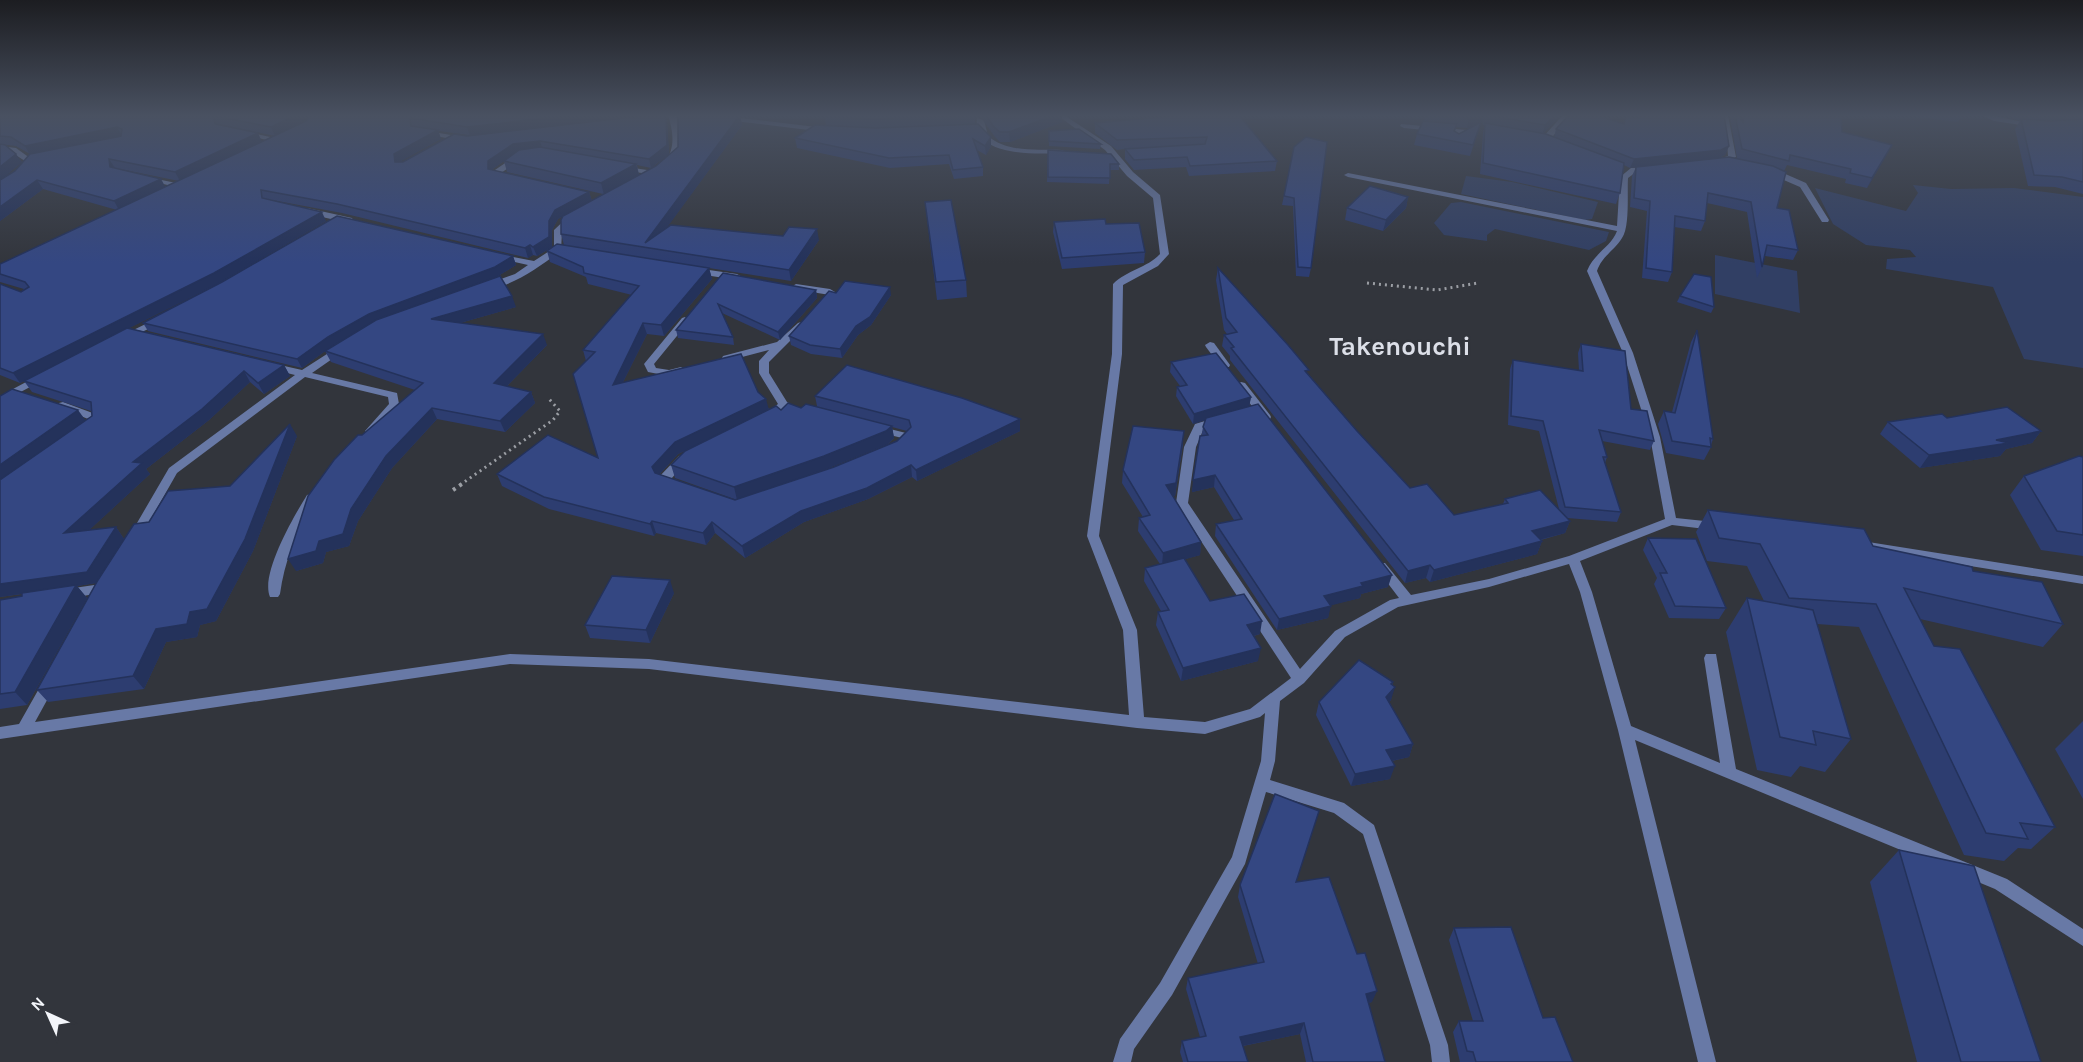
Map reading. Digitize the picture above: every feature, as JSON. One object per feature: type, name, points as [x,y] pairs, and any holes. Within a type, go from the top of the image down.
[{"type":"street","points":[[0,188],[17,176],[27,165]]},
{"type":"street","points":[[510,179],[495,174],[511,165]]},
{"type":"street","points":[[634,183],[654,173],[664,165]]},
{"type":"street","points":[[1124,165],[1130,174],[1157,197],[1165,254],[1157,265],[1128,276],[1118,284],[1117,354],[1093,536],[1130,630],[1137,722]]},
{"type":"street","points":[[610,166],[654,173]]},
{"type":"street","points":[[1618,168],[1629,172],[1666,167]]},
{"type":"street","points":[[1759,168],[1803,184],[1825,220]]},
{"type":"street","points":[[1629,172],[1624,177],[1617,241],[1595,258],[1592,272],[1629,353],[1655,437],[1671,521]]},
{"type":"street","points":[[1348,175],[1620,229]]},
{"type":"street","points":[[140,177],[181,186]]},
{"type":"street","points":[[170,191],[191,181]]},
{"type":"street","points":[[300,210],[364,224]]},
{"type":"street","points":[[558,249],[558,230],[562,223],[579,213]]},
{"type":"street","points":[[331,224],[341,218]]},
{"type":"street","points":[[475,291],[518,276],[558,249],[570,251]]},
{"type":"street","points":[[491,254],[537,265]]},
{"type":"street","points":[[687,269],[744,278]]},
{"type":"street","points":[[715,284],[722,275]]},
{"type":"street","points":[[787,285],[830,292],[823,301]]},
{"type":"street","points":[[692,367],[669,373],[652,370],[649,364],[693,311]]},
{"type":"street","points":[[111,344],[171,314]]},
{"type":"street","points":[[796,408],[783,404],[764,373],[764,361],[785,343],[808,318]]},
{"type":"street","points":[[133,333],[155,338]]},
{"type":"street","points":[[716,361],[785,343]]},
{"type":"street","points":[[129,548],[173,471],[347,345]]},
{"type":"street","points":[[1210,345],[1255,411],[1274,427]]},
{"type":"street","points":[[258,363],[393,395],[394,404],[365,437]]},
{"type":"street","points":[[0,400],[52,372]]},
{"type":"street","points":[[15,392],[94,417],[93,424],[83,431]]},
{"type":"street","points":[[754,424],[774,414],[783,404]]},
{"type":"street","points":[[1229,417],[1199,426],[1190,447],[1182,503],[1299,679]]},
{"type":"street","points":[[862,425],[906,436],[892,448]]},
{"type":"street","points":[[684,487],[663,480],[683,459],[693,454]]},
{"type":"street","points":[[274,594],[276,568],[298,518],[320,485]]},
{"type":"street","points":[[0,733],[510,659],[649,664],[1137,722],[1205,728],[1255,713],[1299,679],[1340,634],[1395,603],[1489,583],[1573,559],[1671,521],[1728,528]]},
{"type":"street","points":[[1853,543],[2083,580]]},
{"type":"street","points":[[1372,555],[1408,600]]},
{"type":"street","points":[[1573,559],[1586,592],[1624,730],[1707,1062]]},
{"type":"street","points":[[90,610],[111,575]]},
{"type":"street","points":[[56,596],[101,589]]},
{"type":"street","points":[[1711,658],[1730,772]]},
{"type":"street","points":[[23,731],[57,670]]},
{"type":"street","points":[[1122,1062],[1126,1045],[1166,989],[1239,859],[1268,761],[1273,700]]},
{"type":"street","points":[[1624,730],[2001,884],[2083,938]]},
{"type":"street","points":[[1261,784],[1339,808],[1369,830],[1439,1045],[1441,1062]]},
{"type":"path","points":[[1367,283],[1438,290],[1467,288],[1478,283]]},
{"type":"path","points":[[453,490],[552,420],[560,411],[549,399]]},
{"type":"shaded area","points":[[1466,176],[1512,182],[1598,202],[1592,219],[1585,220],[1461,194]]},
{"type":"shaded area","points":[[1913,185],[1951,189],[2014,188],[2083,197],[2083,368],[2024,359],[1993,287],[1886,269],[1887,259],[1916,257],[1910,250],[1866,245],[1833,224],[1815,188],[1906,211],[1918,193]]},
{"type":"shaded area","points":[[1461,202],[1609,232],[1606,241],[1589,250],[1495,229],[1487,235],[1487,241],[1444,235],[1434,223],[1451,203]]},
{"type":"shaded area","points":[[1715,255],[1797,271],[1800,313],[1715,294]]},
{"type":"building","points":[[21,165],[110,165],[110,167],[161,179],[114,201],[37,180],[0,207],[0,180]]},
{"type":"building","points":[[137,165],[191,165],[175,172]]},
{"type":"building","points":[[213,165],[488,165],[488,169],[589,192],[555,210],[549,221],[549,237],[533,247],[530,245],[525,248],[337,204],[261,190],[262,198],[322,212],[214,273],[13,373],[0,368],[0,284],[21,292],[29,287],[25,282],[0,274],[0,264]]},
{"type":"building","points":[[520,165],[635,165],[601,183]]},
{"type":"building","points":[[703,165],[645,243],[671,225],[783,236],[789,227],[817,229],[789,270],[561,234],[563,216],[656,166]]},
{"type":"building","points":[[952,165],[982,165],[983,167],[953,170]]},
{"type":"building","points":[[1048,165],[1110,165],[1110,178],[1048,177]]},
{"type":"building","points":[[1290,165],[1324,165],[1311,268],[1298,267],[1294,198],[1284,196]]},
{"type":"building","points":[[1490,165],[1624,165],[1620,193]]},
{"type":"building","points":[[1659,165],[1766,165],[1786,172],[1777,208],[1789,210],[1798,250],[1767,245],[1762,267],[1751,202],[1708,193],[1705,221],[1675,216],[1672,272],[1646,268],[1650,201],[1634,198],[1636,167]]},
{"type":"building","points":[[1832,165],[1880,165],[1872,178],[1850,173],[1851,169]]},
{"type":"building","points":[[2032,165],[2083,165],[2083,182],[2062,177],[2034,175]]},
{"type":"building","points":[[1370,186],[1408,197],[1386,220],[1347,208]]},
{"type":"building","points":[[951,200],[966,280],[936,282],[925,202]]},
{"type":"building","points":[[337,216],[513,256],[495,267],[369,314],[328,337],[297,359],[143,323],[222,282]]},
{"type":"building","points":[[1105,219],[1106,224],[1139,223],[1145,252],[1062,258],[1054,222]]},
{"type":"building","points":[[557,244],[709,268],[661,325],[643,323],[613,385],[741,354],[758,392],[766,399],[675,442],[652,467],[655,473],[735,500],[834,467],[897,441],[911,427],[909,420],[815,396],[847,365],[962,398],[1020,419],[916,470],[911,465],[867,488],[801,511],[742,546],[712,522],[703,533],[652,521],[650,524],[544,497],[497,474],[548,435],[598,458],[573,374],[595,352],[583,350],[639,286],[584,273],[583,267],[547,251]]},
{"type":"building","points":[[1218,268],[1288,345],[1309,370],[1305,371],[1357,431],[1410,488],[1427,484],[1454,515],[1508,503],[1505,499],[1540,490],[1570,521],[1532,531],[1542,541],[1434,570],[1430,565],[1408,571],[1231,348],[1234,347],[1224,335],[1237,332],[1226,318]]},
{"type":"building","points":[[723,273],[816,290],[778,332],[718,304],[733,337],[676,330]]},
{"type":"building","points":[[1694,274],[1711,277],[1714,307],[1680,296]]},
{"type":"building","points":[[500,276],[512,296],[431,319],[543,334],[494,383],[531,392],[500,421],[432,408],[386,456],[351,509],[343,534],[319,541],[316,551],[288,559],[308,496],[334,460],[358,435],[362,435],[423,383],[325,351],[376,320]]},
{"type":"building","points":[[845,281],[890,287],[870,317],[856,326],[840,349],[810,345],[789,336],[829,291],[836,293]]},
{"type":"building","points":[[127,328],[284,365],[258,383],[244,371],[202,409],[133,462],[142,463],[64,533],[116,527],[87,572],[0,584],[0,480],[92,416],[91,402],[24,381]]},
{"type":"building","points":[[1697,330],[1713,439],[1710,438],[1711,447],[1672,441],[1664,411],[1675,413]]},
{"type":"building","points":[[1581,344],[1625,351],[1631,409],[1647,411],[1654,441],[1599,430],[1607,457],[1603,457],[1621,512],[1565,507],[1543,421],[1511,416],[1513,360],[1583,371]]},
{"type":"building","points":[[1216,353],[1251,397],[1194,414],[1177,387],[1187,385],[1171,362]]},
{"type":"building","points":[[12,389],[78,410],[0,465],[0,396]]},
{"type":"building","points":[[788,403],[801,408],[806,404],[892,426],[886,431],[824,456],[734,487],[671,465],[685,451],[776,406],[781,410]]},
{"type":"building","points":[[1258,404],[1392,575],[1361,583],[1363,586],[1324,596],[1331,606],[1279,619],[1216,524],[1242,519],[1215,475],[1193,480],[1200,436],[1208,435],[1203,427],[1206,418]]},
{"type":"building","points":[[2007,407],[2041,431],[1996,440],[2009,443],[1929,455],[1888,422],[1942,414],[1947,418]]},
{"type":"building","points":[[290,424],[245,539],[207,609],[190,612],[187,624],[156,629],[133,676],[37,690],[98,580],[134,524],[149,522],[168,491],[230,486]]},
{"type":"building","points":[[1133,426],[1184,431],[1176,483],[1166,485],[1201,542],[1163,553],[1139,518],[1150,515],[1123,470]]},
{"type":"building","points":[[2079,456],[2083,457],[2083,535],[2057,531],[2024,476]]},
{"type":"building","points":[[1708,510],[1864,529],[1873,546],[1972,567],[1973,571],[2042,582],[2063,624],[1904,588],[1934,646],[1960,649],[2055,827],[2020,823],[2028,839],[1986,833],[1876,604],[1789,598],[1760,544],[1719,538]]},
{"type":"building","points":[[1648,538],[1696,539],[1726,608],[1675,606],[1660,573],[1667,573]]},
{"type":"building","points":[[1184,558],[1210,601],[1244,594],[1262,621],[1247,625],[1261,648],[1183,668],[1158,612],[1169,610],[1145,568]]},
{"type":"building","points":[[612,576],[670,580],[646,630],[585,625]]},
{"type":"building","points":[[76,585],[15,692],[0,694],[0,600],[22,596],[22,593]]},
{"type":"building","points":[[1747,598],[1813,610],[1851,739],[1813,731],[1816,745],[1780,737]]},
{"type":"building","points":[[1359,660],[1393,682],[1391,684],[1395,687],[1386,697],[1413,744],[1386,750],[1395,766],[1355,774],[1319,702]]},
{"type":"building","points":[[1275,794],[1319,811],[1296,882],[1329,877],[1357,954],[1365,953],[1377,991],[1366,994],[1385,1062],[1313,1062],[1304,1023],[1240,1037],[1248,1062],[1188,1062],[1182,1041],[1206,1036],[1188,978],[1264,962],[1240,885]]},
{"type":"building","points":[[1899,850],[1974,866],[2041,1062],[1961,1062]]},
{"type":"building","points":[[1511,927],[1543,1018],[1555,1017],[1573,1062],[1476,1062],[1473,1052],[1467,1051],[1459,1021],[1483,1021],[1454,928]]},
{"type":"district","name":"Takenouchi","points":[[1400,346]]}]
